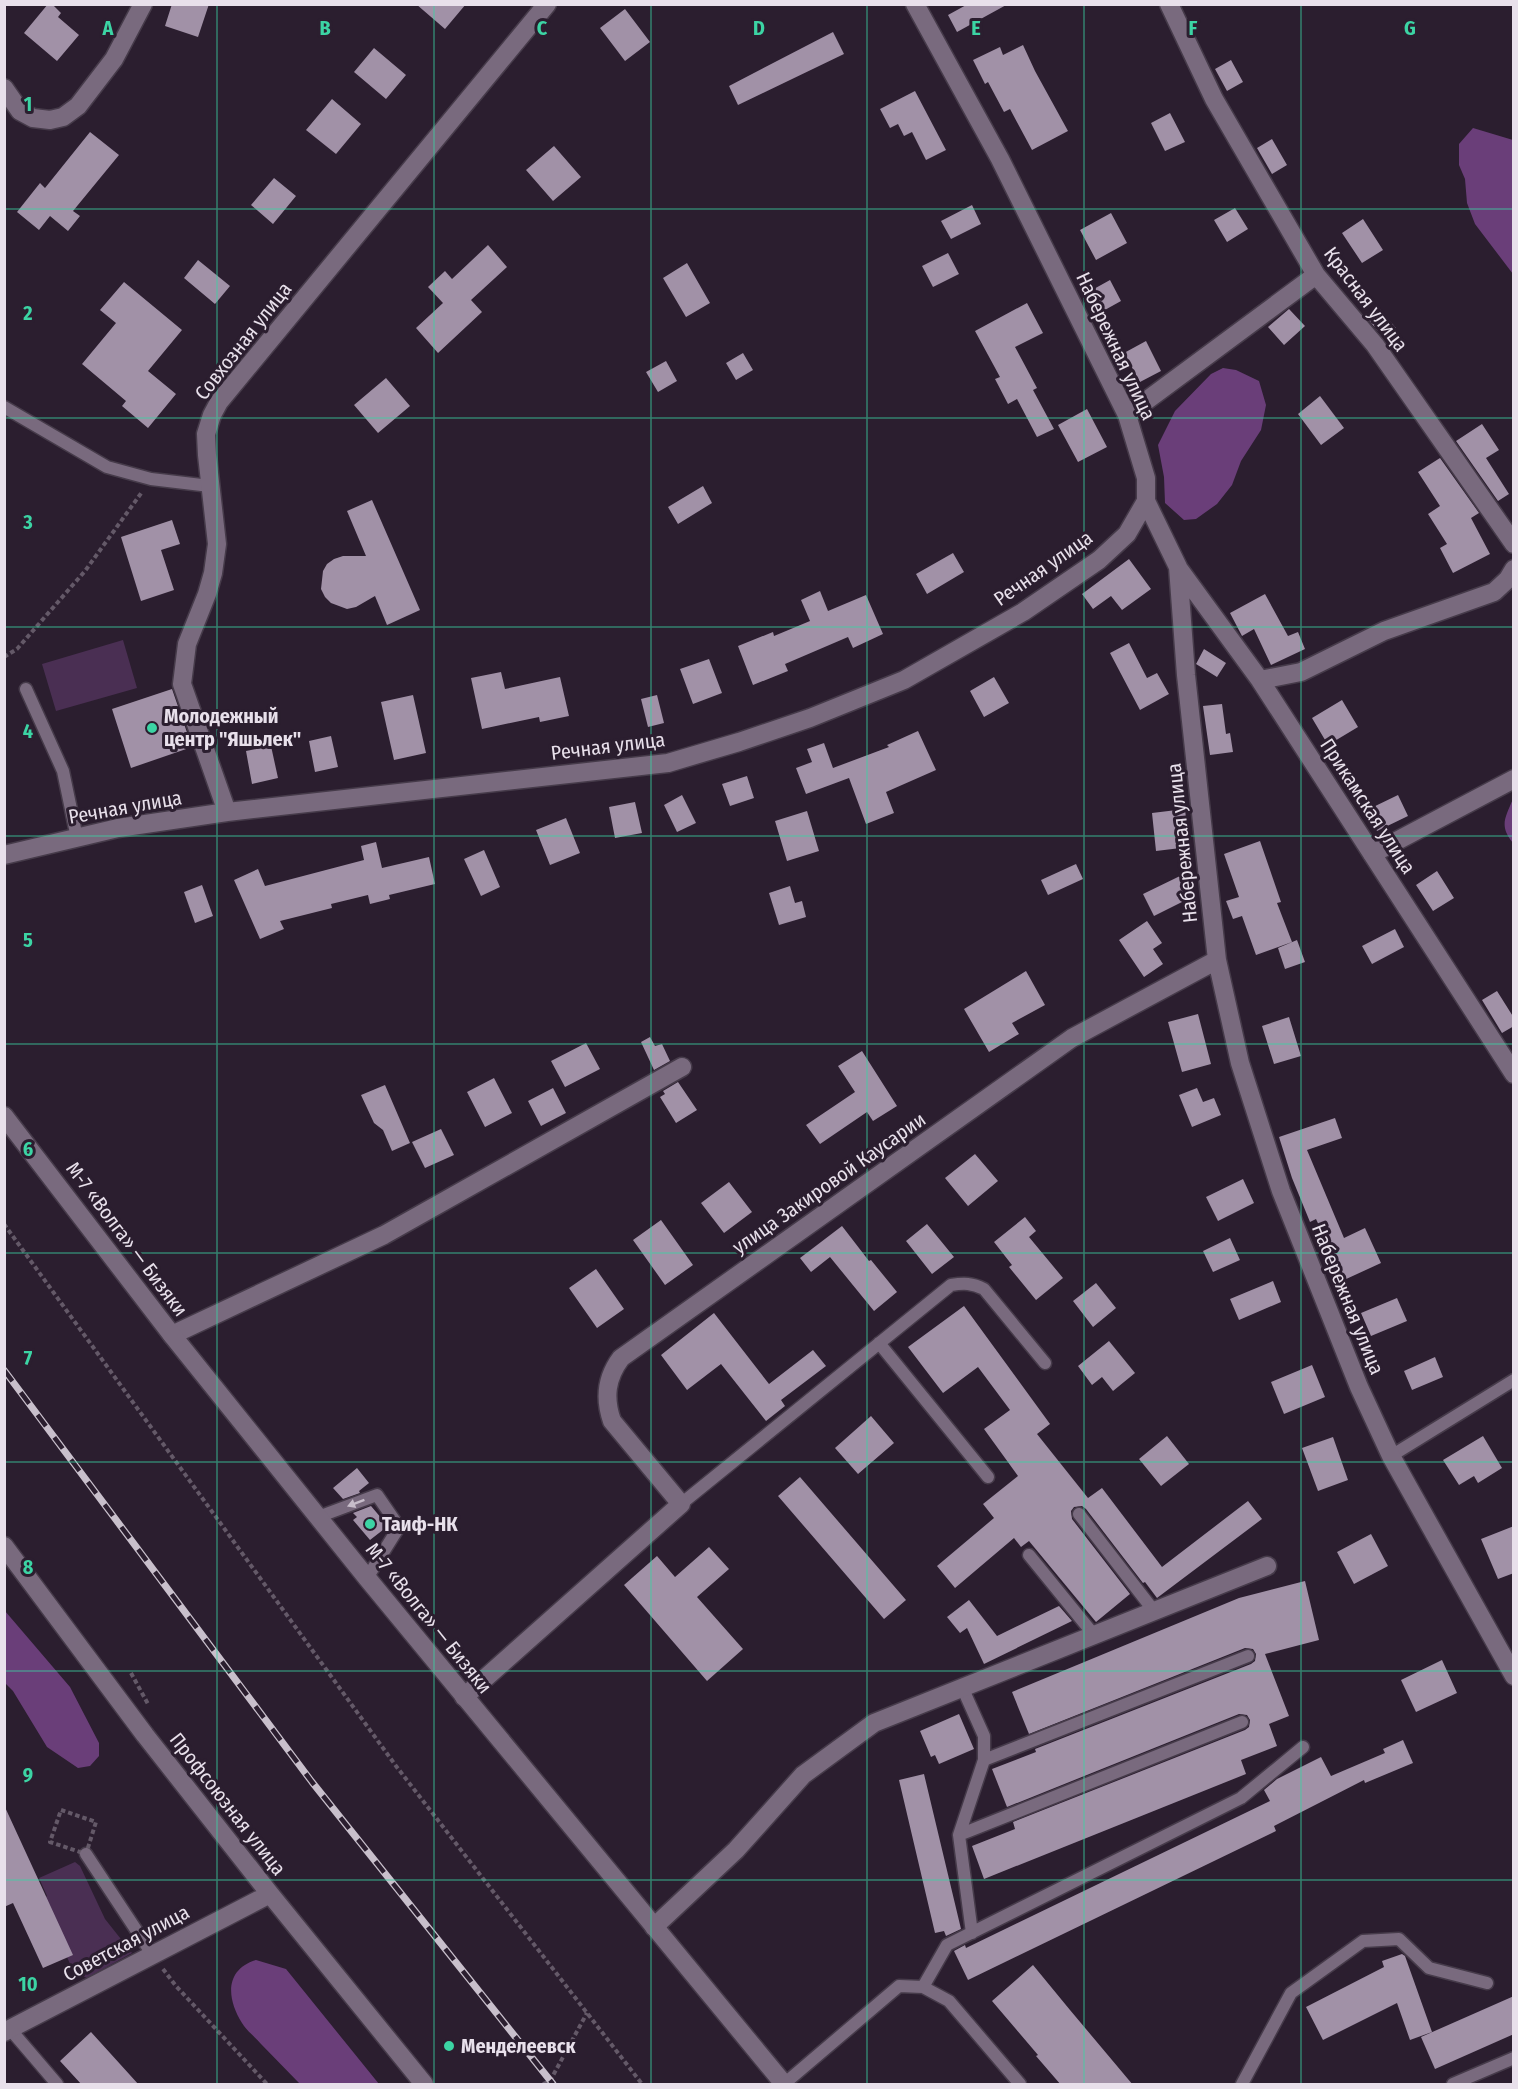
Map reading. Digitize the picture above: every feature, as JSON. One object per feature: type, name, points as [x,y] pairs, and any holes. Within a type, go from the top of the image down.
[{"type":"street","points":[[4,88],[20,111],[33,118],[50,120],[63,117],[78,106],[114,59],[143,4]]},
{"type":"street","name":"Совхозная улица","points":[[228,812],[183,684],[187,644],[207,594],[215,563],[217,544],[206,434],[212,415],[219,402],[547,4]]},
{"type":"street","name":"Набережная улица","points":[[915,4],[1000,159],[1127,415],[1146,478],[1146,501],[1178,567],[1186,675],[1217,960],[1240,1063],[1281,1191],[1359,1387],[1391,1456],[1514,1676]]},
{"type":"street","name":"Красная улица","points":[[1169,4],[1214,99],[1316,275],[1375,345],[1514,544]]},
{"type":"street","points":[[1127,415],[1316,275]]},
{"type":"street","name":"Речная улица","points":[[4,855],[118,828],[228,812],[668,763],[810,718],[903,680],[1023,612],[1099,560],[1127,534],[1146,501]]},
{"type":"street","name":"Прикамская улица","points":[[1178,567],[1260,680],[1514,1074]]},
{"type":"street","points":[[1260,680],[1301,672],[1384,631],[1494,592],[1508,579],[1514,569]]},
{"type":"street","points":[[1372,854],[1514,779]]},
{"type":"street","name":"улица Закировой Каусарии","points":[[681,1504],[612,1421],[606,1393],[609,1378],[621,1358],[1072,1038],[1217,960]]},
{"type":"street","points":[[172,1335],[384,1235],[682,1067]]},
{"type":"street","name":"М-7 «Волга» — Бизяки","points":[[4,1116],[172,1335],[367,1578],[784,2084]]},
{"type":"street","points":[[464,1697],[681,1504]]},
{"type":"street","name":"Профсоюзная улица","points":[[4,1546],[145,1735],[424,2085]]},
{"type":"street","points":[[654,1927],[736,1850],[803,1775],[874,1723],[1267,1566]]},
{"type":"street","name":"Советская улица","points":[[7,2031],[270,1894]]},
{"type":"lane","points":[[4,407],[106,467],[151,479],[210,486]]},
{"type":"lane","points":[[26,689],[63,771],[77,838]]},
{"type":"lane","points":[[681,1504],[951,1285],[973,1284],[984,1289],[1045,1363]]},
{"type":"lane","points":[[879,1343],[988,1478]]},
{"type":"lane","points":[[1391,1456],[1514,1380]]},
{"type":"lane","points":[[318,1517],[377,1495],[399,1527],[367,1578]]},
{"type":"lane","points":[[1079,1514],[1154,1611]]},
{"type":"lane","points":[[1029,1555],[1094,1635]]},
{"type":"lane","points":[[984,1760],[1248,1656]]},
{"type":"lane","points":[[962,1687],[984,1736],[984,1760],[959,1835],[972,1933]]},
{"type":"lane","points":[[959,1835],[1242,1722]]},
{"type":"lane","points":[[923,1987],[947,1945],[1241,1798],[1303,1747]]},
{"type":"lane","points":[[86,1854],[152,1954]]},
{"type":"lane","points":[[1242,2085],[1291,1993],[1363,1941],[1398,1939],[1429,1968],[1487,1983]]},
{"type":"lane","points":[[784,2084],[899,1986],[923,1987],[949,2001],[1020,2085]]},
{"type":"lane","points":[[7,2031],[57,2085]]},
{"type":"lane","points":[[1453,2085],[1514,2058]]},
{"type":"path","points":[[4,657],[16,649],[85,571],[151,479]]},
{"type":"path","points":[[4,1224],[396,1767],[642,2085]]},
{"type":"path","points":[[131,1673],[150,1709]]},
{"type":"path","points":[[61,1810],[96,1822],[86,1854],[50,1842],[61,1810]]},
{"type":"path","points":[[152,1954],[176,1986],[267,2085]]},
{"type":"path","points":[[543,2085],[550,2081],[587,2013]]},
{"type":"shaded area","points":[[1473,128],[1513,140],[1513,274],[1475,224],[1467,203],[1465,179],[1459,165],[1459,144]]},
{"type":"shaded area","points":[[1223,368],[1236,370],[1259,381],[1266,405],[1261,430],[1241,461],[1232,485],[1217,504],[1196,519],[1184,520],[1165,503],[1164,477],[1158,445],[1175,411],[1211,374]]},
{"type":"shaded area","points":[[123,640],[137,688],[56,711],[42,664]]},
{"type":"shaded area","points":[[1513,799],[1513,843],[1506,832],[1505,822]]},
{"type":"shaded area","points":[[5,1611],[70,1687],[99,1743],[99,1756],[90,1766],[78,1768],[47,1747],[13,1691],[5,1683]]},
{"type":"shaded area","points":[[75,1862],[80,1866],[105,1919],[132,1953],[87,1978],[75,1973],[70,1964],[43,1899],[47,1896],[39,1878]]},
{"type":"shaded area","points":[[256,1960],[286,1969],[379,2084],[300,2084],[246,2029],[233,2004],[231,1986],[234,1978],[238,1971]]},
{"type":"building","points":[[48,4],[52,4],[61,13],[58,17],[79,35],[57,61],[24,33]]},
{"type":"building","points":[[172,4],[209,4],[198,37],[165,26]]},
{"type":"building","points":[[416,4],[466,4],[445,29]]},
{"type":"building","points":[[968,4],[1008,4],[957,32],[948,15]]},
{"type":"building","points":[[625,9],[650,42],[625,61],[600,28]]},
{"type":"building","points":[[833,32],[844,54],[738,105],[729,86]]},
{"type":"building","points":[[1023,45],[1068,131],[1032,150],[1010,109],[1004,112],[988,82],[985,84],[973,60],[1000,47],[1003,55]]},
{"type":"building","points":[[374,48],[406,75],[386,99],[354,72]]},
{"type":"building","points":[[1231,60],[1243,82],[1227,91],[1215,69]]},
{"type":"building","points":[[915,91],[946,150],[926,160],[912,132],[904,136],[898,124],[890,128],[880,109]]},
{"type":"building","points":[[332,99],[361,124],[336,154],[306,130]]},
{"type":"building","points":[[1170,113],[1185,142],[1165,151],[1151,123]]},
{"type":"building","points":[[90,132],[119,155],[73,211],[80,216],[68,231],[50,216],[39,230],[17,212],[40,183],[45,188]]},
{"type":"building","points":[[1272,139],[1287,165],[1272,174],[1257,148]]},
{"type":"building","points":[[554,146],[581,177],[553,201],[526,170]]},
{"type":"building","points":[[274,178],[296,196],[273,224],[251,205]]},
{"type":"building","points":[[972,205],[981,224],[951,239],[941,221]]},
{"type":"building","points":[[1235,208],[1248,229],[1227,242],[1214,220]]},
{"type":"building","points":[[1111,213],[1127,243],[1096,260],[1080,230]]},
{"type":"building","points":[[1363,219],[1383,250],[1362,263],[1342,233]]},
{"type":"building","points":[[488,245],[507,267],[471,300],[482,312],[438,353],[416,328],[443,303],[428,287],[445,271],[452,279]]},
{"type":"building","points":[[948,253],[959,274],[933,287],[922,266]]},
{"type":"building","points":[[198,260],[230,286],[215,304],[184,278]]},
{"type":"building","points":[[687,263],[710,303],[686,317],[663,278]]},
{"type":"building","points":[[1110,280],[1121,301],[1103,311],[1092,290]]},
{"type":"building","points":[[124,282],[182,330],[148,371],[176,394],[148,428],[122,406],[126,401],[82,364],[116,323],[100,310]]},
{"type":"building","points":[[1027,303],[1043,333],[1015,347],[1037,388],[1033,390],[1054,429],[1037,437],[1017,399],[1008,404],[995,379],[1000,377],[975,331]]},
{"type":"building","points":[[1378,307],[1396,328],[1384,338],[1366,317]]},
{"type":"building","points":[[1289,309],[1305,326],[1284,345],[1268,327]]},
{"type":"building","points":[[1146,341],[1161,371],[1140,382],[1124,353]]},
{"type":"building","points":[[743,353],[753,370],[736,380],[726,363]]},
{"type":"building","points":[[666,361],[677,381],[658,392],[646,372]]},
{"type":"building","points":[[386,378],[410,406],[378,433],[354,405]]},
{"type":"building","points":[[1320,396],[1344,428],[1321,445],[1298,414]]},
{"type":"building","points":[[1087,409],[1107,447],[1078,462],[1058,425]]},
{"type":"building","points":[[1482,424],[1499,450],[1486,458],[1509,494],[1498,501],[1456,441]]},
{"type":"building","points":[[1440,458],[1479,513],[1471,518],[1490,554],[1453,573],[1440,548],[1447,544],[1428,514],[1440,506],[1418,472]]},
{"type":"building","points":[[703,486],[712,503],[678,524],[668,507]]},
{"type":"building","points":[[372,500],[420,610],[387,625],[375,596],[356,607],[347,609],[331,603],[321,589],[323,571],[327,564],[343,556],[366,556],[347,511]]},
{"type":"building","points":[[172,520],[180,544],[161,550],[174,590],[141,601],[121,537]]},
{"type":"building","points":[[953,553],[964,572],[927,594],[916,574]]},
{"type":"building","points":[[1129,559],[1151,589],[1122,610],[1111,596],[1093,609],[1082,594]]},
{"type":"building","points":[[820,591],[828,611],[866,595],[883,634],[853,648],[848,637],[785,664],[788,671],[753,685],[738,646],[773,632],[774,636],[810,621],[801,600]]},
{"type":"building","points":[[1265,594],[1288,636],[1298,632],[1305,649],[1271,665],[1254,629],[1242,636],[1230,613]]},
{"type":"building","points":[[1129,643],[1147,678],[1157,673],[1169,694],[1140,710],[1110,653]]},
{"type":"building","points":[[1204,649],[1226,663],[1217,677],[1196,664]]},
{"type":"building","points":[[709,659],[722,693],[693,704],[680,669]]},
{"type":"building","points":[[501,672],[505,689],[560,677],[569,716],[540,722],[539,717],[482,729],[471,678]]},
{"type":"building","points":[[994,677],[1009,703],[984,717],[970,691]]},
{"type":"building","name":"Молодежный центр \"Яшьлек\"","points":[[172,689],[192,747],[131,768],[112,709]]},
{"type":"building","points":[[413,695],[426,753],[394,760],[381,702]]},
{"type":"building","points":[[657,695],[664,723],[648,727],[641,699]]},
{"type":"building","points":[[1342,700],[1358,727],[1328,745],[1312,718]]},
{"type":"building","points":[[1222,704],[1226,734],[1230,733],[1233,752],[1210,755],[1203,706]]},
{"type":"building","points":[[918,731],[936,770],[886,792],[894,813],[866,824],[849,778],[806,794],[796,768],[812,762],[807,749],[824,743],[833,768],[889,747],[887,745]]},
{"type":"building","points":[[331,736],[338,767],[315,772],[309,741]]},
{"type":"building","points":[[271,746],[278,778],[252,784],[246,751]]},
{"type":"building","points":[[747,776],[754,798],[730,806],[722,784]]},
{"type":"building","points":[[682,795],[696,823],[677,832],[664,805]]},
{"type":"building","points":[[1398,795],[1408,816],[1377,831],[1367,810]]},
{"type":"building","points":[[635,802],[642,833],[615,838],[609,807]]},
{"type":"building","points":[[1185,809],[1189,847],[1156,851],[1152,813]]},
{"type":"building","points":[[807,811],[819,851],[787,861],[775,821]]},
{"type":"building","points":[[566,818],[580,853],[550,865],[536,830]]},
{"type":"building","points":[[1260,841],[1281,902],[1277,903],[1292,942],[1256,955],[1242,916],[1233,919],[1226,901],[1239,897],[1224,854]]},
{"type":"building","points":[[376,842],[382,868],[429,857],[435,884],[389,895],[390,899],[370,904],[368,895],[331,904],[332,908],[280,921],[284,929],[260,939],[234,880],[258,869],[265,886],[364,860],[361,846]]},
{"type":"building","points":[[484,850],[500,887],[481,896],[464,859]]},
{"type":"building","points":[[1076,864],[1083,879],[1048,895],[1041,880]]},
{"type":"building","points":[[1437,871],[1454,898],[1433,911],[1416,885]]},
{"type":"building","points":[[1180,876],[1190,898],[1154,916],[1143,894]]},
{"type":"building","points":[[202,885],[213,916],[195,923],[184,892]]},
{"type":"building","points":[[790,886],[795,903],[802,901],[806,917],[779,925],[769,893]]},
{"type":"building","points":[[1147,921],[1162,943],[1153,949],[1163,964],[1144,977],[1119,940]]},
{"type":"building","points":[[1395,929],[1404,947],[1372,964],[1362,946]]},
{"type":"building","points":[[1297,940],[1305,962],[1285,969],[1278,948]]},
{"type":"building","points":[[1026,971],[1045,1005],[1012,1023],[1019,1034],[989,1052],[964,1009]]},
{"type":"building","points":[[1497,991],[1514,1018],[1514,1026],[1502,1033],[1482,1000]]},
{"type":"building","points":[[1198,1014],[1211,1064],[1182,1072],[1168,1022]]},
{"type":"building","points":[[1289,1017],[1301,1056],[1274,1064],[1262,1026]]},
{"type":"building","points":[[650,1037],[655,1046],[662,1044],[670,1061],[654,1070],[641,1042]]},
{"type":"building","points":[[586,1043],[600,1069],[565,1087],[551,1061]]},
{"type":"building","points":[[862,1051],[897,1106],[873,1121],[867,1112],[820,1144],[806,1125],[855,1092],[838,1066]]},
{"type":"building","points":[[494,1078],[512,1113],[485,1127],[467,1092]]},
{"type":"building","points":[[678,1082],[697,1110],[676,1123],[660,1097],[665,1094],[663,1091]]},
{"type":"building","points":[[385,1085],[410,1143],[392,1151],[383,1130],[374,1123],[361,1095]]},
{"type":"building","points":[[553,1088],[566,1113],[541,1126],[528,1101]]},
{"type":"building","points":[[1197,1088],[1203,1102],[1214,1098],[1221,1115],[1192,1127],[1179,1095]]},
{"type":"building","points":[[1335,1118],[1342,1138],[1307,1150],[1344,1238],[1365,1228],[1381,1263],[1344,1280],[1316,1219],[1310,1222],[1292,1178],[1279,1137]]},
{"type":"building","points":[[441,1129],[454,1155],[425,1168],[412,1142]]},
{"type":"building","points":[[975,1154],[998,1181],[968,1206],[945,1178]]},
{"type":"building","points":[[1243,1179],[1254,1203],[1218,1221],[1206,1197]]},
{"type":"building","points":[[729,1182],[752,1212],[724,1233],[701,1203]]},
{"type":"building","points":[[1025,1217],[1036,1231],[1029,1237],[1063,1278],[1036,1300],[1009,1267],[1012,1265],[994,1242]]},
{"type":"building","points":[[661,1220],[693,1265],[665,1285],[633,1240]]},
{"type":"building","points":[[927,1224],[954,1257],[932,1274],[906,1241]]},
{"type":"building","points":[[842,1226],[897,1292],[874,1311],[830,1257],[811,1272],[800,1258]]},
{"type":"building","points":[[1230,1238],[1240,1260],[1213,1272],[1203,1251]]},
{"type":"building","points":[[596,1269],[624,1309],[597,1328],[569,1288]]},
{"type":"building","points":[[1273,1281],[1281,1302],[1239,1320],[1230,1299]]},
{"type":"building","points":[[1096,1283],[1116,1308],[1093,1327],[1073,1301]]},
{"type":"building","points":[[1397,1298],[1407,1321],[1371,1336],[1361,1313]]},
{"type":"building","points":[[964,1306],[1050,1424],[1037,1434],[1088,1498],[1102,1488],[1162,1567],[1248,1501],[1262,1519],[1157,1598],[1086,1509],[1082,1506],[1074,1507],[1071,1511],[1072,1519],[1130,1594],[1096,1622],[1029,1541],[1021,1547],[1014,1538],[955,1588],[937,1566],[994,1518],[983,1504],[1018,1476],[984,1429],[1010,1410],[978,1367],[943,1393],[908,1347]]},
{"type":"building","points":[[714,1313],[769,1384],[813,1350],[826,1366],[781,1400],[785,1406],[766,1421],[721,1364],[687,1390],[661,1355]]},
{"type":"building","points":[[1109,1341],[1135,1373],[1113,1391],[1102,1377],[1092,1385],[1078,1366]]},
{"type":"building","points":[[1435,1357],[1443,1377],[1412,1390],[1404,1371]]},
{"type":"building","points":[[1312,1365],[1325,1397],[1284,1414],[1271,1382]]},
{"type":"building","points":[[871,1416],[894,1443],[858,1474],[835,1448]]},
{"type":"building","points":[[1167,1436],[1189,1464],[1161,1486],[1139,1459]]},
{"type":"building","points":[[1483,1436],[1502,1468],[1478,1483],[1474,1476],[1459,1485],[1443,1460]]},
{"type":"building","points":[[1333,1437],[1348,1480],[1318,1491],[1302,1448]]},
{"type":"building","points":[[357,1468],[369,1483],[359,1491],[360,1493],[343,1499],[333,1488]]},
{"type":"building","points":[[800,1477],[906,1600],[884,1619],[778,1496]]},
{"type":"building","points":[[371,1506],[388,1526],[370,1540],[353,1520],[357,1517],[353,1513]]},
{"type":"building","points":[[1514,1526],[1514,1573],[1498,1579],[1481,1539]]},
{"type":"building","points":[[1371,1534],[1388,1566],[1354,1584],[1337,1552]]},
{"type":"building","points":[[709,1547],[729,1569],[697,1597],[743,1649],[707,1681],[624,1585],[657,1556],[675,1577]]},
{"type":"building","points":[[1305,1581],[1319,1640],[1265,1654],[1289,1716],[1269,1724],[1277,1746],[1241,1760],[1246,1774],[984,1879],[972,1846],[1015,1829],[1013,1822],[1245,1730],[1249,1727],[1250,1720],[1247,1715],[1239,1714],[1007,1807],[992,1769],[1036,1752],[1035,1749],[1251,1664],[1255,1661],[1256,1654],[1253,1649],[1245,1648],[1029,1734],[1012,1692],[1239,1598]]},
{"type":"building","points":[[969,1600],[997,1636],[1059,1606],[1072,1621],[984,1664],[967,1628],[960,1633],[947,1617]]},
{"type":"building","points":[[1442,1660],[1457,1693],[1416,1712],[1401,1680]]},
{"type":"building","points":[[959,1714],[974,1749],[939,1764],[935,1755],[931,1757],[920,1731]]},
{"type":"building","points":[[1403,1740],[1413,1763],[1365,1783],[1364,1780],[1274,1826],[1276,1831],[968,1980],[954,1951],[965,1945],[966,1948],[1270,1801],[1264,1790],[1277,1779],[1321,1757],[1331,1776],[1385,1753],[1383,1749]]},
{"type":"building","points":[[924,1774],[961,1929],[946,1936],[944,1931],[935,1933],[899,1780]]},
{"type":"building","points":[[4,1805],[73,1955],[43,1968],[13,1903],[4,1907]]},
{"type":"building","points":[[1402,1954],[1405,1956],[1432,2032],[1410,2040],[1397,2003],[1323,2040],[1306,2007],[1384,1967],[1382,1961]]},
{"type":"building","points":[[1033,1965],[1133,2085],[1061,2085],[1036,2056],[1038,2055],[992,2001]]},
{"type":"building","points":[[1514,1996],[1514,2034],[1435,2069],[1421,2037]]},
{"type":"building","points":[[91,2032],[139,2085],[82,2085],[60,2061]]},
{"type":"railway","points":[[4,1370],[312,1782],[553,2084]]},
{"type":"place","name":"Молодежный центр \"Яшьлек\"","points":[[152,728]]},
{"type":"place","name":"Таиф-НК","points":[[370,1524]]},
{"type":"place","name":"Менделеевск","points":[[449,2046]]}]
